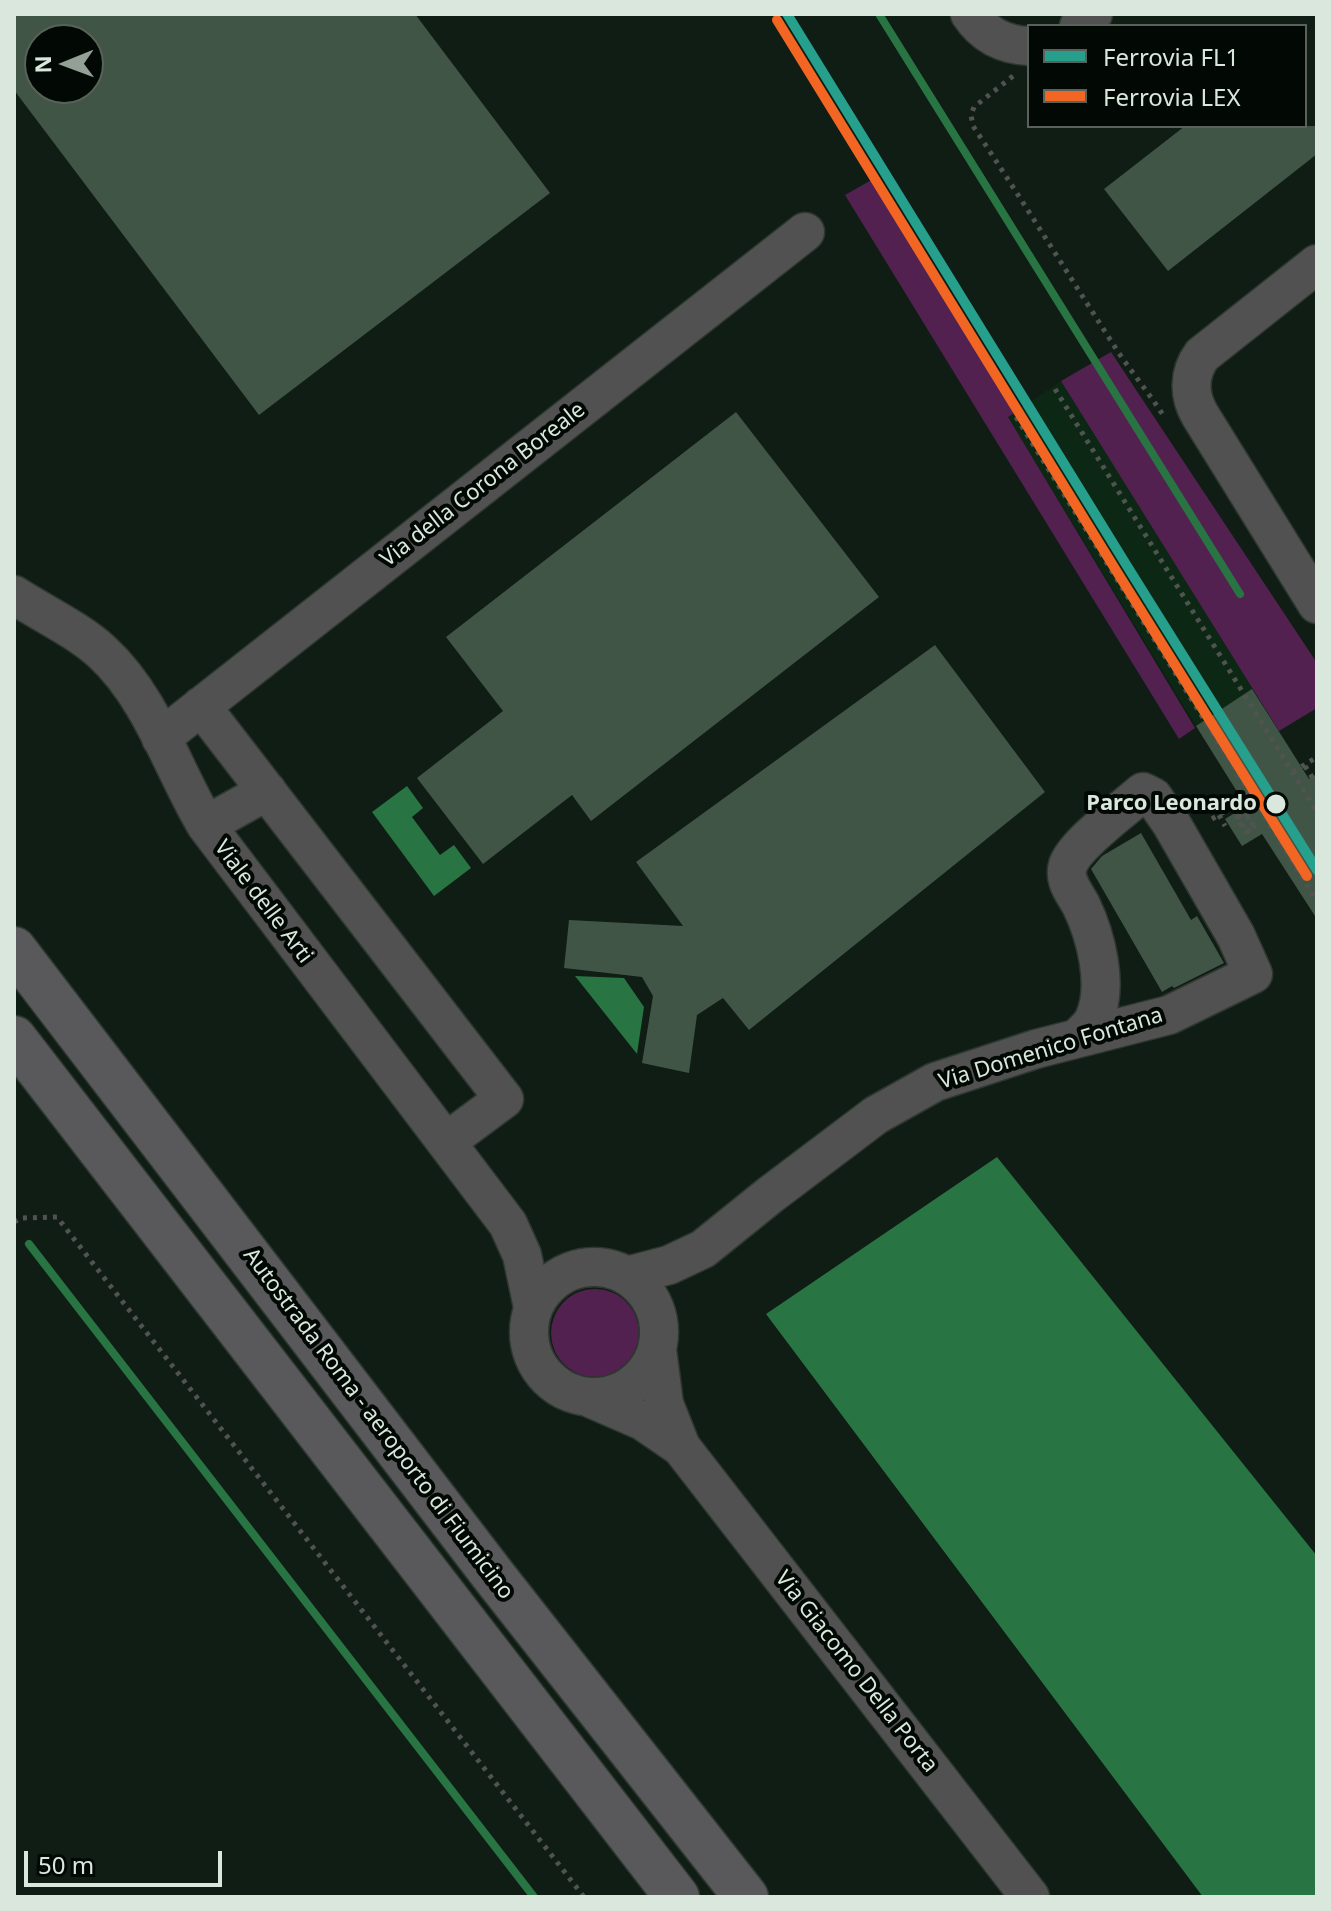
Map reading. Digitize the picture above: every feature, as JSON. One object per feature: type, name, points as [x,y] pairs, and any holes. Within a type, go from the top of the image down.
[{"type":"highway","name":"Autostrada Roma - aeroporto di Fiumicino","points":[[14,949],[483,1562],[746,1897]]},
{"type":"highway","points":[[14,1038],[677,1897]]},
{"type":"street","points":[[970,14],[993,37],[1011,44],[1021,61]]},
{"type":"street","name":"Via della Corona Boreale","points":[[161,738],[805,232]]},
{"type":"street","points":[[1317,264],[1202,355],[1194,369],[1191,384],[1193,401],[1200,415],[1317,604]]},
{"type":"street","name":"Viale delle Arti","points":[[14,595],[105,655],[137,694],[206,825],[508,1224],[522,1255],[533,1307]]},
{"type":"street","points":[[201,706],[504,1099],[446,1142]]},
{"type":"street","points":[[206,825],[267,791]]},
{"type":"street","name":"Via Domenico Fontana","points":[[627,1276],[669,1265],[703,1249],[876,1115],[935,1082],[993,1062],[1169,1015],[1253,974],[1236,936],[1171,823],[1153,797],[1143,792],[1086,841],[1067,868],[1067,880],[1082,908],[1100,960]]},
{"type":"street","points":[[1100,960],[1112,989],[1121,1001],[1137,1010],[1169,1015]]},
{"type":"street","points":[[1078,1038],[1094,1021],[1099,997],[1100,960]]},
{"type":"street","name":"Viale delle Arti","points":[[508,1224],[582,1267]]},
{"type":"street","name":"Via Domenico Fontana","points":[[658,1338],[703,1249]]},
{"type":"street","points":[[533,1307],[556,1278],[582,1267],[611,1269],[627,1276]]},
{"type":"street","name":"Via Giacomo Della Porta","points":[[627,1276],[643,1288],[656,1312],[664,1404],[681,1447],[1030,1897]]},
{"type":"street","name":"Via Giacomo Della Porta","points":[[533,1307],[529,1339],[535,1361],[548,1380],[567,1393],[590,1398],[643,1421],[681,1447]]},
{"type":"street","points":[[590,1398],[613,1395],[633,1385],[651,1364],[658,1338]]},
{"type":"path","points":[[1021,61],[974,107],[971,115],[973,126],[1115,347],[1166,419]]},
{"type":"path","points":[[1055,389],[1317,812]]},
{"type":"path","points":[[1016,417],[1317,901]]},
{"type":"path","points":[[1293,772],[1316,760]]},
{"type":"path","points":[[1305,766],[1317,783]]},
{"type":"path","points":[[1212,819],[1252,795]]},
{"type":"path","points":[[1240,805],[1254,827]]},
{"type":"path","points":[[1231,807],[1247,832],[1254,827]]},
{"type":"path","points":[[1219,815],[1225,826]]},
{"type":"path","points":[[1241,815],[1237,818],[1246,832],[1254,827]]},
{"type":"path","points":[[14,1222],[21,1218],[57,1217],[584,1897]]},
{"type":"shaded area","points":[[875,178],[1017,411],[1008,417],[1195,728],[1179,739],[845,195]]},
{"type":"shaded area","points":[[1111,352],[1317,663],[1317,708],[1279,731],[1061,381]]},
{"type":"shaded area","points":[[1061,381],[1317,792],[1317,920],[1008,417]]},
{"type":"shaded area","points":[[407,786],[423,808],[412,817],[440,855],[454,845],[471,868],[434,896],[372,812]]},
{"type":"shaded area","points":[[575,976],[624,978],[644,1007],[637,1054]]},
{"type":"shaded area","points":[[997,1157],[1317,1556],[1317,1897],[1203,1897],[766,1314]]},
{"type":"shaded area","points":[[595,1289],[620,1296],[632,1308],[639,1333],[632,1358],[620,1370],[595,1377],[570,1370],[558,1358],[551,1333],[558,1308],[570,1296]]},
{"type":"building","points":[[14,14],[415,14],[550,193],[259,415],[25,104],[104,104],[104,24],[24,24],[24,103],[14,90]]},
{"type":"building","points":[[1317,126],[1317,154],[1168,271],[1104,189],[1182,128]]},
{"type":"building","points":[[736,412],[879,597],[591,821],[572,795],[483,864],[417,778],[503,711],[446,637]]},
{"type":"building","points":[[935,645],[1045,792],[749,1030],[723,998],[697,1015],[689,1073],[642,1063],[653,996],[642,977],[564,968],[569,920],[683,926],[636,862]]},
{"type":"building","points":[[1252,689],[1309,779],[1317,774],[1317,919],[1262,834],[1242,846],[1225,819],[1246,806],[1196,726]]},
{"type":"building","points":[[1141,833],[1191,920],[1197,916],[1224,963],[1162,992],[1091,869],[1102,856]]},
{"type":"waterway","points":[[879,14],[1240,594]]},
{"type":"waterway","points":[[29,1244],[534,1897]]},
{"type":"rail line","name":"FL1","points":[[787,14],[1317,870]]},
{"type":"rail line","name":"LEX","points":[[777,20],[1307,876]]},
{"type":"place","name":"Parco Leonardo","points":[[1276,804]]}]
